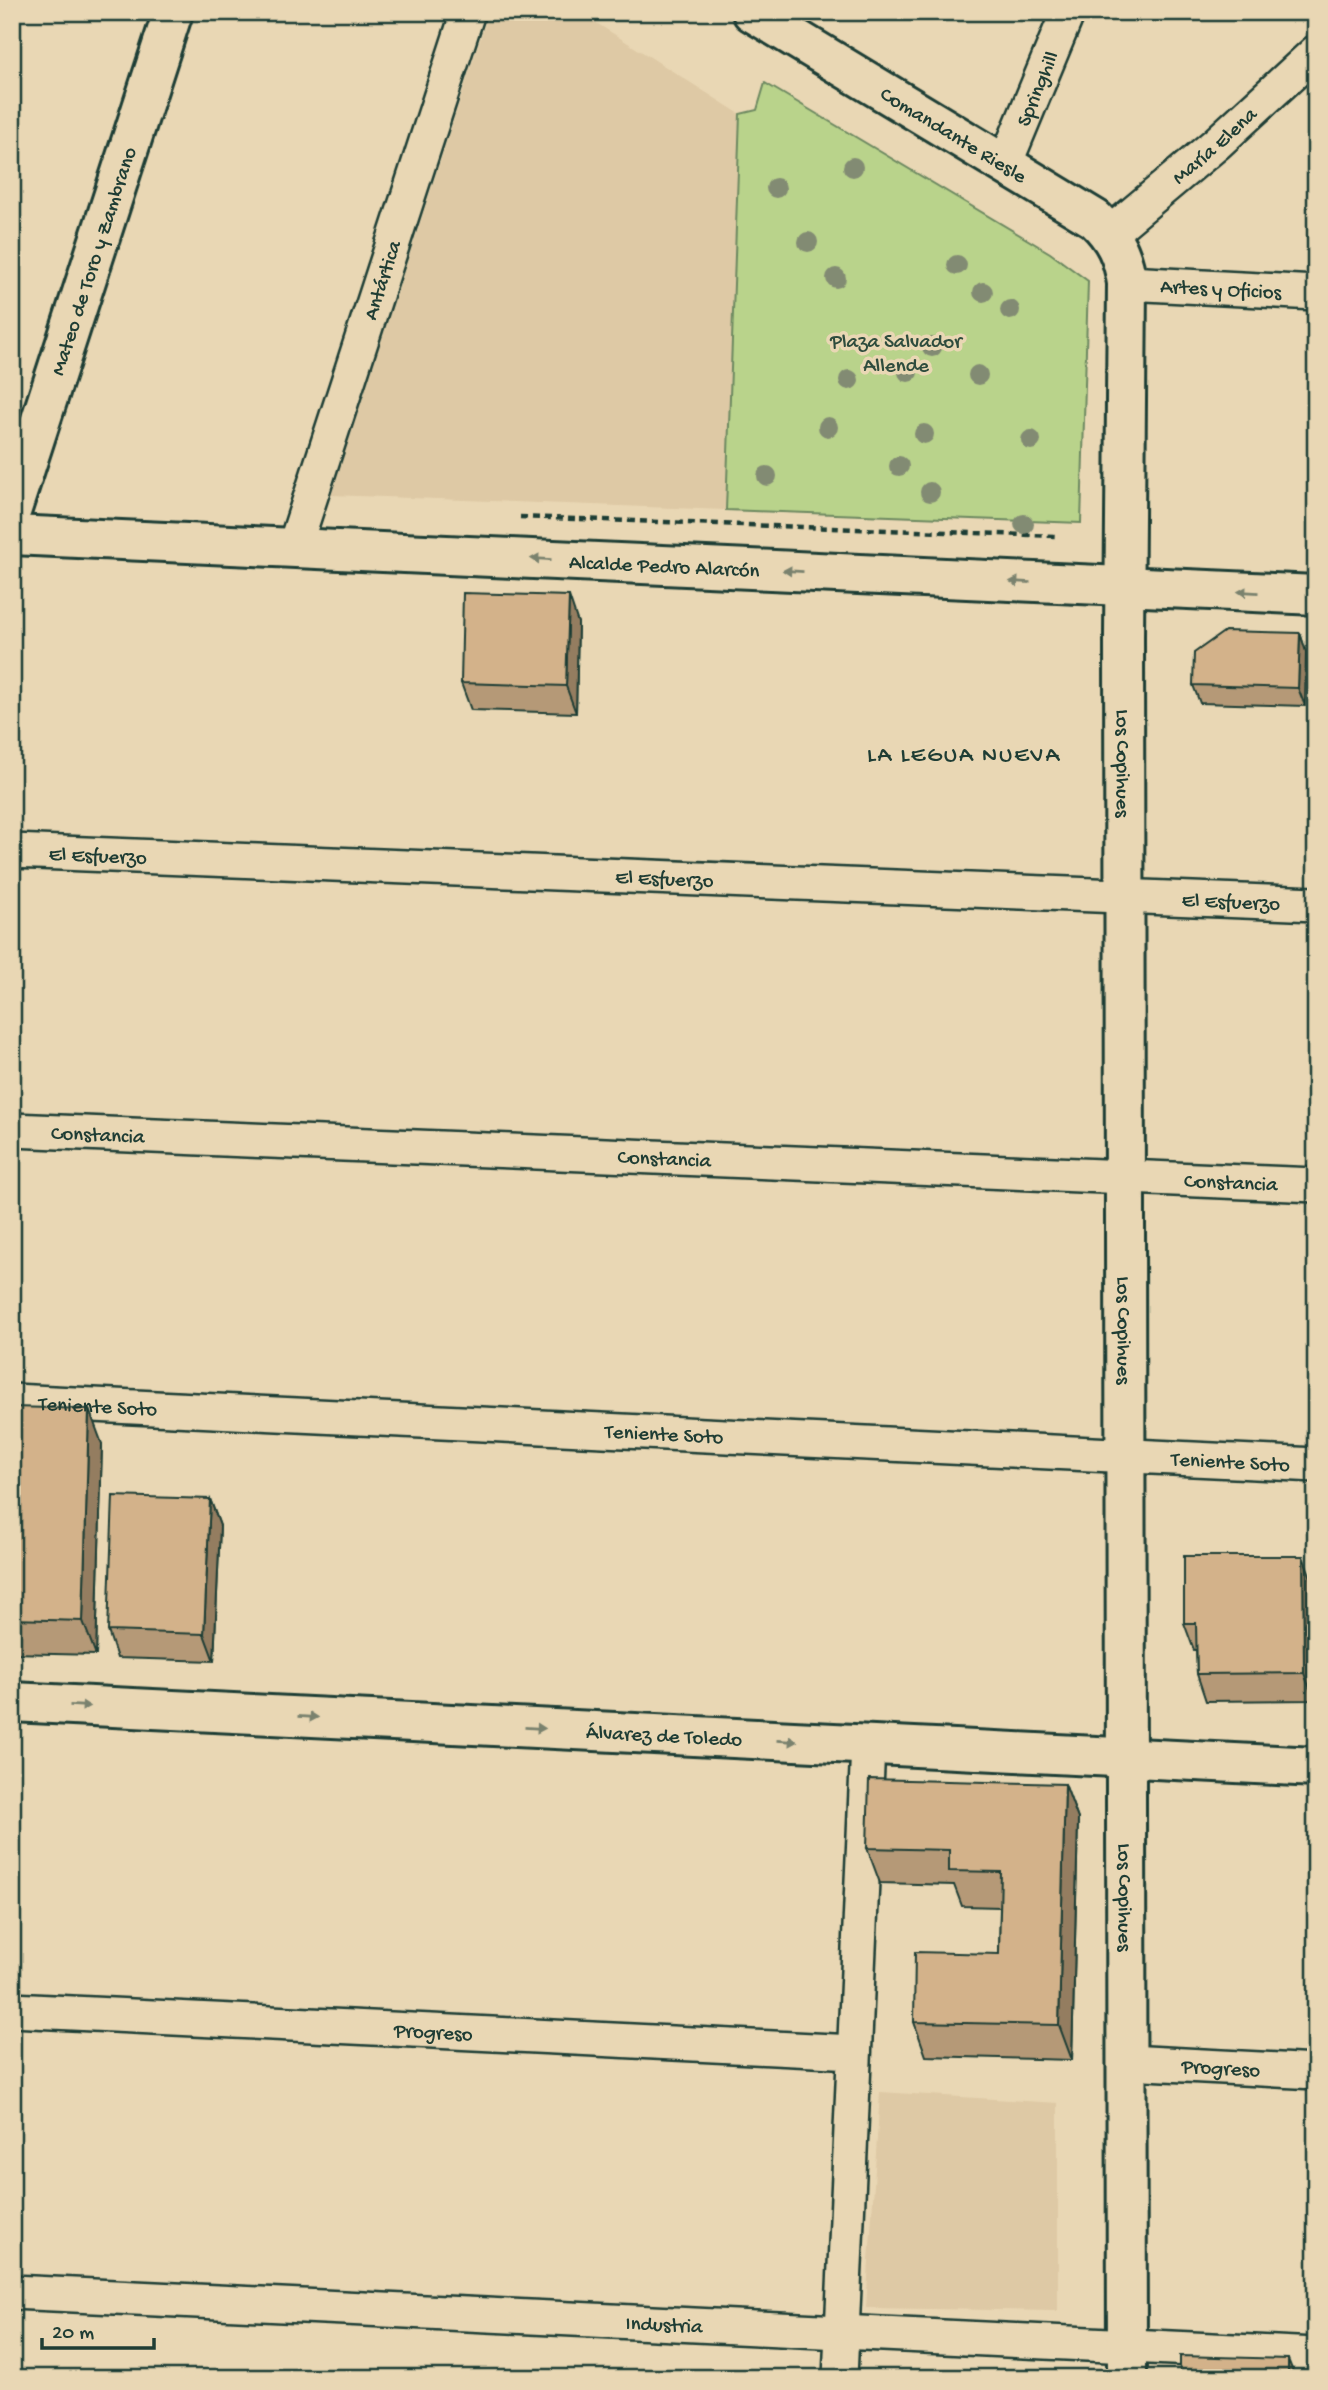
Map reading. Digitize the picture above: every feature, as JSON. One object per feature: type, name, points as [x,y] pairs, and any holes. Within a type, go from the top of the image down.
[{"type":"street","name":"Mateo de Toro y Zambrano","points":[[12,509],[173,12]]},
{"type":"street","name":"Antártica","points":[[294,548],[468,12]]},
{"type":"street","name":"Springhill","points":[[1005,164],[1068,12]]},
{"type":"street","name":"Comandante Riesle","points":[[766,16],[1095,219],[1110,233],[1122,257],[1127,282]]},
{"type":"street","name":"María Elena","points":[[1110,233],[1216,144],[1316,52]]},
{"type":"street","name":"Artes y Oficios","points":[[1127,282],[1316,293]]},
{"type":"street","name":"Los Copihues","points":[[1127,282],[1124,586],[1127,2362]]},
{"type":"street","name":"Alcalde Pedro Alarcón","points":[[12,535],[1316,595]]},
{"type":"street","name":"El Esfuerzo","points":[[12,851],[1316,904]]},
{"type":"street","name":"Constancia","points":[[12,1130],[1316,1185]]},
{"type":"street","name":"Teniente Soto","points":[[12,1401],[1316,1465]]},
{"type":"street","name":"Álvarez de Toledo","points":[[12,1702],[1316,1767]]},
{"type":"street","points":[[840,2378],[868,1745]]},
{"type":"street","name":"Progreso","points":[[12,2010],[854,2052]]},
{"type":"street","name":"Progreso","points":[[1126,2062],[1316,2072]]},
{"type":"street","name":"Industria","points":[[12,2292],[842,2332],[1127,2362],[1316,2355]]},
{"type":"shaded area","points":[[489,12],[579,12],[740,114],[726,510],[331,495]]},
{"type":"shaded area","points":[[880,2092],[1058,2103],[1058,2311],[866,2308]]},
{"type":"green space","name":"Plaza Salvador Allende","points":[[765,83],[1050,253],[1088,281],[1081,523],[726,510],[740,114],[757,110]]},
{"type":"building","points":[[463,593],[569,596],[566,686],[461,683]]},
{"type":"building","points":[[1225,631],[1300,633],[1298,688],[1193,685],[1194,653]]},
{"type":"building","points":[[12,1407],[89,1409],[83,1621],[12,1619]]},
{"type":"building","points":[[113,1496],[210,1499],[204,1634],[108,1631]]},
{"type":"building","points":[[1184,1556],[1303,1556],[1304,1673],[1197,1674],[1196,1623],[1184,1623]]},
{"type":"building","points":[[869,1779],[1065,1784],[1059,2025],[914,2022],[915,1952],[999,1954],[1001,1872],[949,1871],[949,1850],[867,1848]]},
{"type":"building","points":[[1180,2356],[1288,2359],[1288,2378],[1180,2378]]},
{"type":"district","name":"LA LEGUA NUEVA","points":[[964,753]]}]
